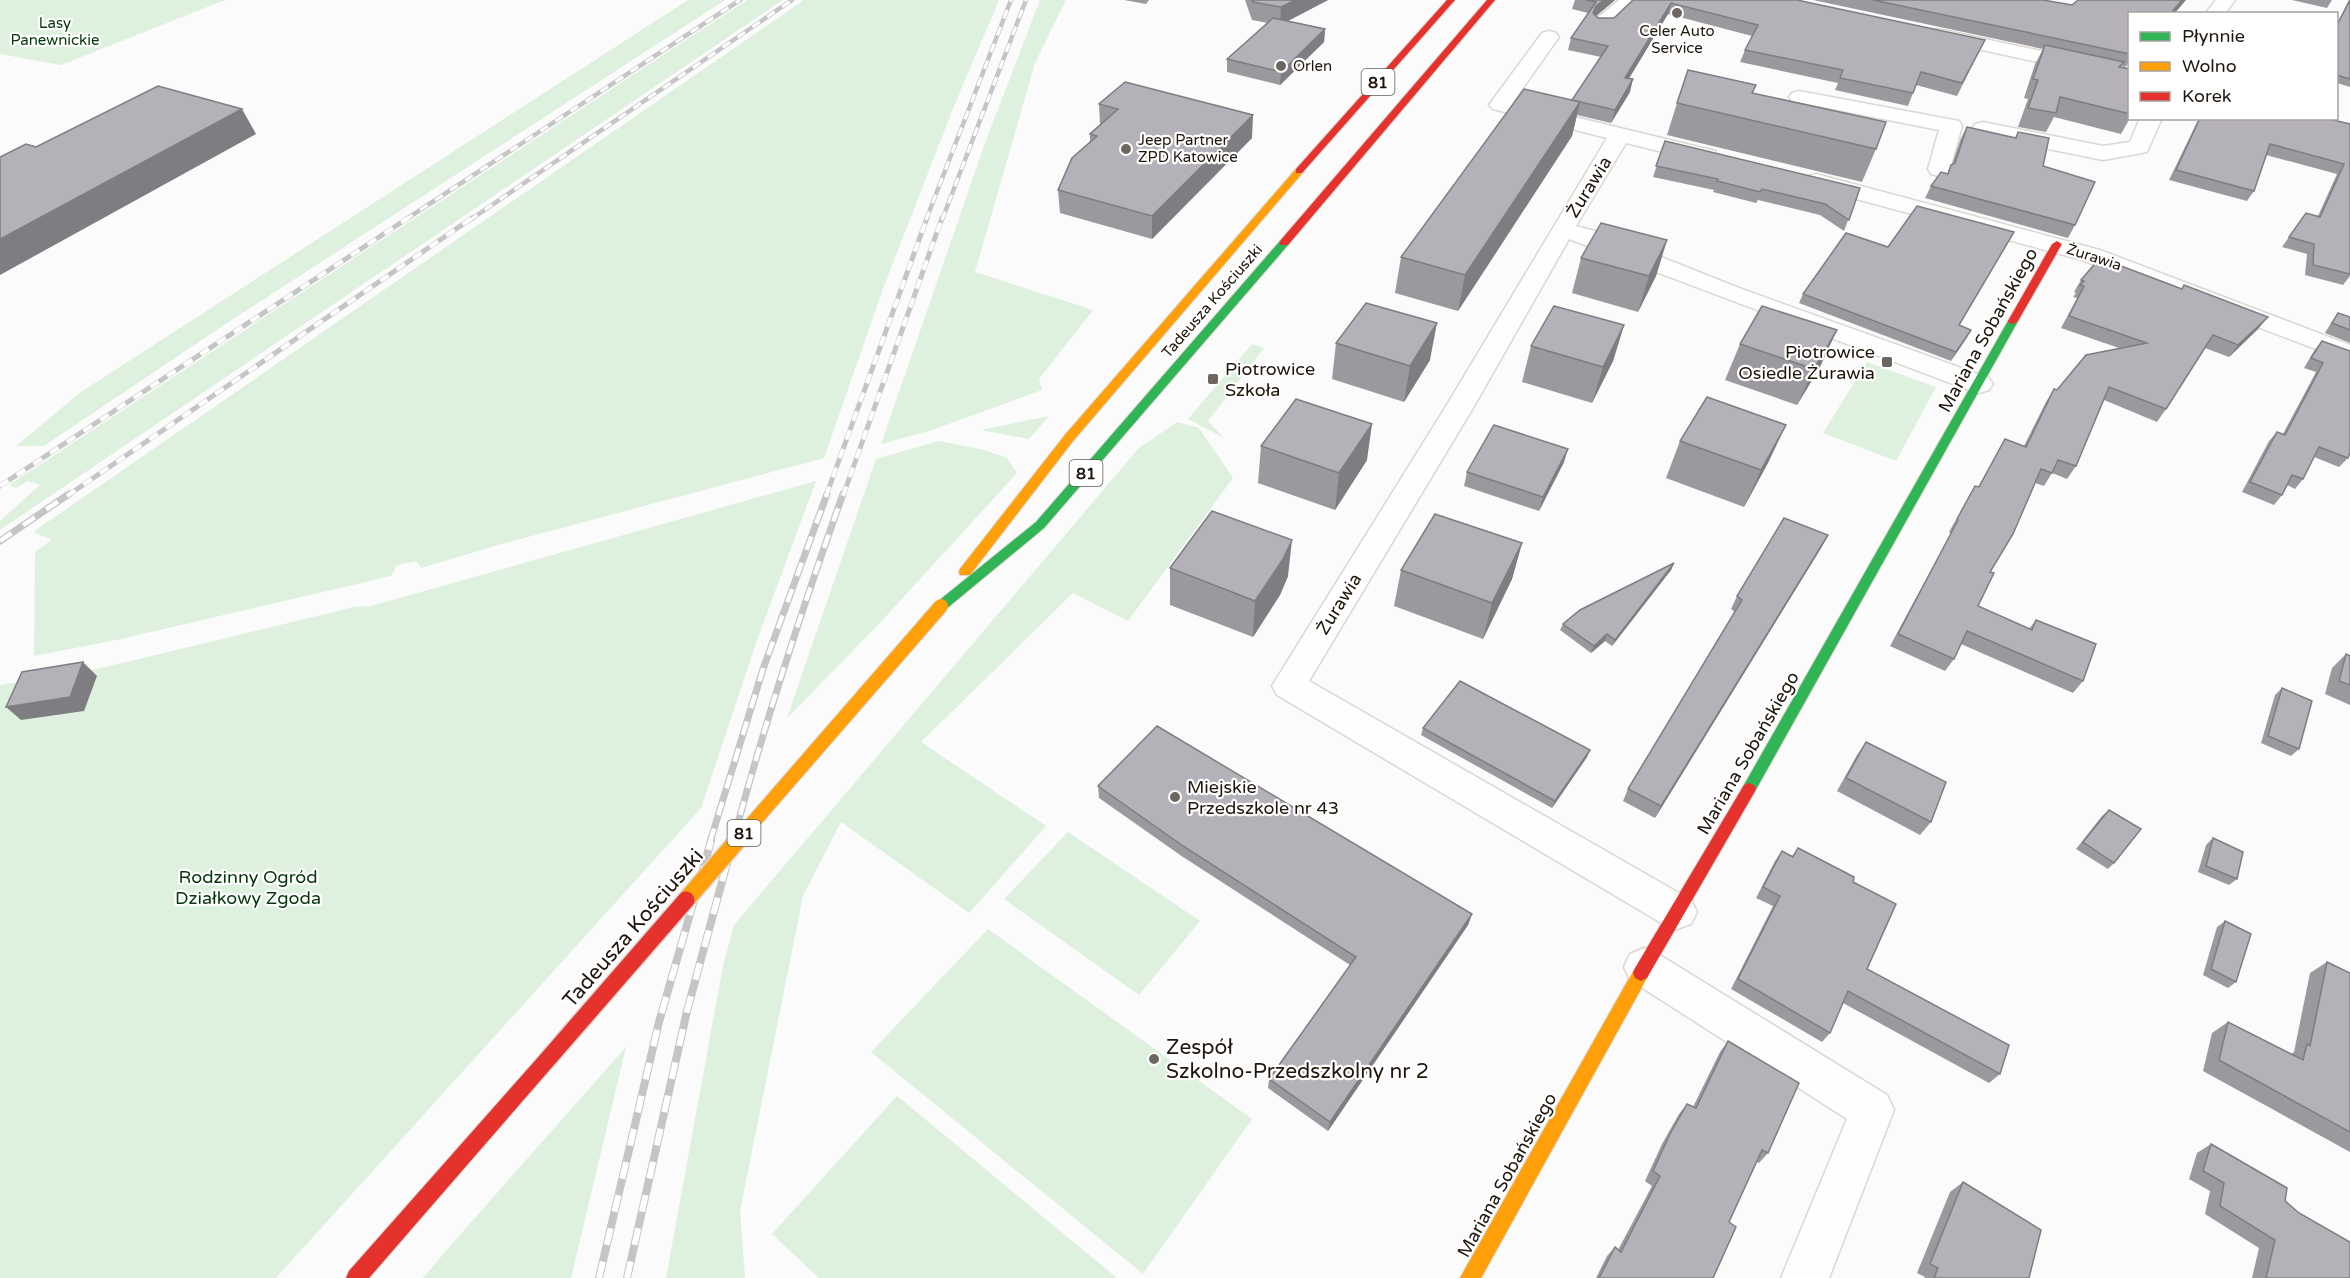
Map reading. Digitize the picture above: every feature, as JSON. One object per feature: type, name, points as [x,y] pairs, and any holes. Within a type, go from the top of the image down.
[{"type":"main road","name":"Tadeusza Kościuszki","points":[[356,1278],[941,606],[1007,514],[1114,384],[1304,164],[1451,0]]},
{"type":"main road","name":"Tadeusza Kościuszki","points":[[941,606],[1040,525],[1132,421],[1491,0]]},
{"type":"main road","name":"Mariana Sobańskiego","points":[[1470,1278],[2057,244]]},
{"type":"street","points":[[1602,24],[1631,0]]},
{"type":"street","points":[[2216,12],[2226,0]]},
{"type":"street","points":[[1924,32],[2128,76]]},
{"type":"street","name":"Żurawia","points":[[1549,37],[1500,105],[1729,162]]},
{"type":"street","points":[[1799,97],[1951,126],[1939,169]]},
{"type":"street","points":[[1983,129],[2103,153],[2139,147],[2150,120]]},
{"type":"street","name":"Żurawia","points":[[1620,135],[1459,408],[1289,686],[1677,912]]},
{"type":"street","name":"Żurawia","points":[[1797,177],[2057,244],[2122,266],[2350,354]]},
{"type":"street","points":[[1562,230],[1589,237],[1730,293],[1979,384]]},
{"type":"street","points":[[1644,968],[1872,1110],[1805,1278]]},
{"type":"green space","name":"Lasy Panewnickie","points":[[0,0],[225,0],[61,65],[0,54]]},
{"type":"green space","points":[[688,0],[725,0],[224,325],[44,446],[16,446],[81,392]]},
{"type":"green space","points":[[747,0],[783,0],[0,530],[0,521],[40,485],[28,481],[16,488],[9,485]]},
{"type":"green space","points":[[804,0],[999,0],[954,106],[884,286],[824,458],[505,543],[421,568],[416,561],[397,565],[391,576],[121,639],[34,656],[35,552],[52,540],[33,532]]},
{"type":"green space","points":[[1040,0],[1066,0],[1035,63],[975,272],[1093,310],[1039,379],[1042,390],[932,430],[881,444],[985,143]]},
{"type":"green space","points":[[1252,344],[1264,348],[1208,421],[1224,438],[1188,419]]},
{"type":"green space","points":[[1867,362],[1936,387],[1896,461],[1823,433]]},
{"type":"green space","points":[[1049,416],[1029,439],[981,430]]},
{"type":"green space","points":[[1177,422],[1199,428],[1233,478],[1128,621],[1073,593],[921,742],[1046,826],[969,913],[841,822],[803,896],[740,1211],[745,1278],[666,1278],[723,966],[734,925],[1138,449]]},
{"type":"green space","points":[[939,441],[984,450],[1007,458],[1017,473],[877,626],[787,718],[876,459]]},
{"type":"green space","name":"Rodzinny Ogród Działkowy Zgoda","points":[[816,481],[756,643],[701,808],[276,1278],[0,1278],[0,685],[106,667],[355,607],[371,606]]},
{"type":"green space","points":[[1068,832],[1200,921],[1139,995],[1004,899]]},
{"type":"green space","points":[[988,929],[1252,1119],[1143,1274],[871,1052]]},
{"type":"green space","points":[[626,1047],[571,1278],[423,1278],[451,1245]]},
{"type":"green space","points":[[897,1096],[1117,1278],[819,1278],[772,1234]]},
{"type":"building","points":[[1252,0],[1295,0],[1281,7]]},
{"type":"building","points":[[1586,0],[1604,0],[1596,6],[1593,13],[1598,18],[1614,18],[1633,0],[1797,0],[1985,40],[1962,83],[1921,72],[1913,93],[1840,78],[1843,70],[1745,50],[1758,25],[1671,3],[1625,78],[1633,79],[1615,110],[1572,100],[1608,46],[1571,38],[1596,2]]},
{"type":"building","points":[[1873,0],[2043,0],[2072,5],[2078,0],[2182,0],[2172,12],[2128,12],[2128,54]]},
{"type":"building","points":[[2350,0],[2350,79],[2338,75],[2338,23]]},
{"type":"building","points":[[1273,18],[1325,29],[1281,72],[1227,59]]},
{"type":"building","points":[[2045,45],[2124,62],[2119,67],[2128,69],[2128,114],[2060,97],[2056,113],[2028,108],[2038,80],[2033,79]]},
{"type":"building","points":[[1688,70],[1756,85],[1752,93],[1886,122],[1876,149],[1677,103]]},
{"type":"building","points":[[1125,82],[1253,115],[1152,216],[1058,190],[1072,158],[1097,136],[1090,134],[1118,109],[1099,104]]},
{"type":"building","points":[[158,86],[242,109],[0,239],[0,157],[26,144],[36,147]]},
{"type":"building","points":[[1524,89],[1580,102],[1465,275],[1401,257]]},
{"type":"building","points":[[2199,120],[2333,120],[2350,124],[2350,274],[2313,265],[2314,244],[2289,237],[2306,213],[2320,217],[2344,164],[2270,144],[2254,191],[2176,170]]},
{"type":"building","points":[[1967,127],[2016,138],[2018,132],[2049,138],[2043,166],[2095,182],[2075,225],[1931,186],[1941,172],[1948,174],[1951,165],[1955,163]]},
{"type":"building","points":[[1665,141],[1860,188],[1849,220],[1825,204],[1762,189],[1760,192],[1717,181],[1718,179],[1656,166]]},
{"type":"building","points":[[1917,206],[2014,232],[1959,325],[1971,330],[1956,352],[1803,294],[1846,233],[1888,247]]},
{"type":"building","points":[[1601,223],[1667,240],[1649,276],[1581,258]]},
{"type":"building","points":[[2100,258],[2182,289],[2184,285],[2268,317],[2238,345],[2213,335],[2166,409],[2109,387],[2076,466],[2058,460],[2052,473],[2041,469],[2013,534],[1990,572],[1994,573],[1978,606],[2032,630],[2036,620],[2096,644],[2083,681],[1967,631],[1954,659],[1898,634],[1975,486],[1979,487],[2005,439],[2026,447],[2054,389],[2057,390],[2086,355],[2147,343],[2069,316],[2084,286],[2080,285],[2084,281],[2081,280]]},
{"type":"building","points":[[1366,303],[1437,323],[1410,366],[1336,343]]},
{"type":"building","points":[[1554,306],[1624,325],[1603,367],[1531,346]]},
{"type":"building","points":[[1762,306],[1837,330],[1814,369],[1740,344]]},
{"type":"building","points":[[2338,313],[2350,317],[2350,330],[2332,323]]},
{"type":"building","points":[[2322,341],[2350,351],[2350,453],[2348,458],[2319,447],[2303,479],[2292,475],[2282,495],[2250,482],[2277,432],[2285,435],[2323,363],[2311,358]]},
{"type":"building","points":[[1707,397],[1786,425],[1761,470],[1680,441]]},
{"type":"building","points":[[1296,399],[1372,424],[1339,473],[1261,446]]},
{"type":"building","points":[[1494,425],[1568,449],[1543,497],[1467,472]]},
{"type":"building","points":[[1212,511],[1292,540],[1283,559],[1255,601],[1170,568]]},
{"type":"building","points":[[1435,514],[1522,543],[1492,603],[1401,570]]},
{"type":"building","points":[[1784,518],[1828,535],[1661,806],[1628,789],[1742,600],[1737,596]]},
{"type":"building","points":[[1674,563],[1615,640],[1607,634],[1594,646],[1563,624],[1580,610]]},
{"type":"building","points":[[2346,654],[2350,656],[2350,685],[2339,681]]},
{"type":"building","points":[[83,662],[70,697],[6,707],[22,672]]},
{"type":"building","points":[[1460,681],[1590,750],[1555,801],[1423,728]]},
{"type":"building","points":[[2282,688],[2312,701],[2299,749],[2268,736]]},
{"type":"building","points":[[1157,726],[1472,914],[1330,1122],[1269,1079],[1356,957],[1183,846],[1098,786]]},
{"type":"building","points":[[1866,742],[1946,782],[1931,822],[1846,778]]},
{"type":"building","points":[[2109,810],[2141,829],[2114,863],[2083,842]]},
{"type":"building","points":[[2213,838],[2243,852],[2237,879],[2206,866]]},
{"type":"building","points":[[1798,848],[1854,877],[1853,882],[1896,904],[1867,969],[2009,1045],[2000,1074],[1848,991],[1830,1033],[1738,979],[1780,896],[1763,887],[1782,851],[1793,857]]},
{"type":"building","points":[[2225,921],[2251,934],[2236,982],[2211,969]]},
{"type":"building","points":[[2327,962],[2350,973],[2350,1132],[2219,1060],[2228,1022],[2303,1060],[2307,1044],[2310,1046]]},
{"type":"building","points":[[1728,1041],[1799,1083],[1768,1153],[1762,1150],[1729,1222],[1736,1227],[1713,1278],[1599,1278],[1615,1247],[1621,1252],[1660,1176],[1653,1171],[1670,1134],[1687,1104],[1696,1108]]},
{"type":"building","points":[[2211,1144],[2287,1188],[2285,1201],[2299,1213],[2350,1242],[2350,1278],[2266,1278],[2275,1240],[2220,1206],[2224,1183],[2203,1171]]},
{"type":"building","points":[[1963,1182],[2041,1230],[2029,1278],[1934,1278],[1938,1268],[1930,1264]]},
{"type":"railway","points":[[405,220],[740,0]]},
{"type":"railway","points":[[470,220],[792,0]]},
{"type":"railway","points":[[926,220],[1011,0]]},
{"type":"railway","points":[[942,220],[1026,0]]},
{"type":"railway","points":[[0,486],[408,218]]},
{"type":"railway","points":[[67,496],[472,218]]},
{"type":"railway","points":[[826,496],[927,218]]},
{"type":"railway","points":[[843,496],[942,218]]},
{"type":"railway","points":[[0,541],[69,494]]},
{"type":"railway","points":[[710,842],[763,669],[827,494]]},
{"type":"railway","points":[[733,842],[784,667],[843,494]]},
{"type":"railway","points":[[599,1278],[659,1022],[711,841]]},
{"type":"railway","points":[[627,1278],[687,1011],[733,841]]},
{"type":"traffic: fast","points":[[941,606],[1040,525],[1284,243]]},
{"type":"traffic: fast","points":[[1749,789],[2013,321]]},
{"type":"traffic: slow","points":[[965,572],[1069,438],[1299,171]]},
{"type":"traffic: slow","points":[[686,900],[941,606]]},
{"type":"traffic: slow","points":[[1470,1278],[1641,973]]},
{"type":"traffic: jam","points":[[1299,171],[1451,0]]},
{"type":"traffic: jam","points":[[1284,243],[1491,0]]},
{"type":"traffic: jam","points":[[2013,321],[2057,244]]},
{"type":"traffic: jam","points":[[1641,973],[1749,789]]},
{"type":"traffic: jam","points":[[547,1060],[686,900]]},
{"type":"traffic: jam","points":[[356,1278],[547,1060]]},
{"type":"place","name":"Celer Auto Service","points":[[1677,13]]},
{"type":"place","name":"Orlen","points":[[1281,66]]},
{"type":"place","name":"Jeep Partner ZPD Katowice","points":[[1126,149]]},
{"type":"place","name":"Piotrowice Osiedle Żurawia","points":[[1887,362]]},
{"type":"place","name":"Piotrowice Szkoła","points":[[1213,379]]},
{"type":"place","name":"Miejskie Przedszkole nr 43","points":[[1175,797]]},
{"type":"place","name":"Zespół Szkolno-Przedszkolny nr 2","points":[[1154,1059]]}]
